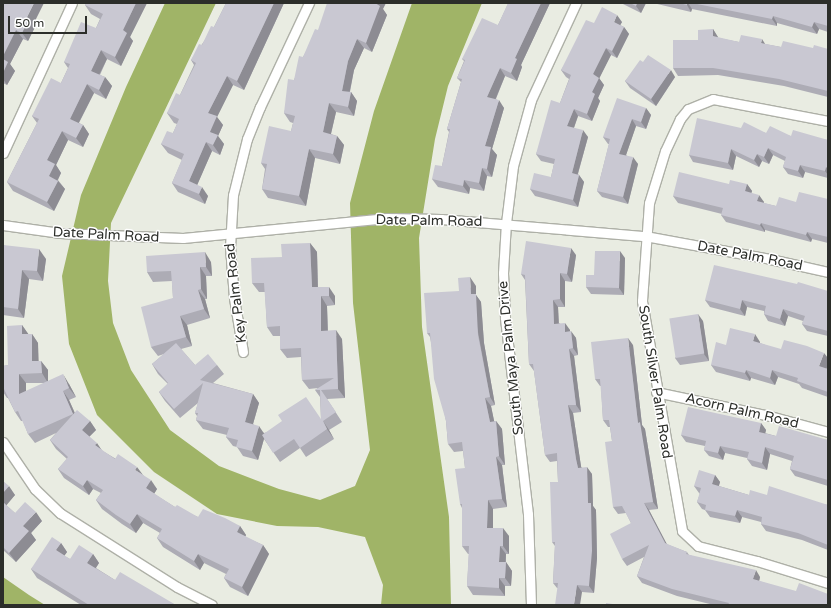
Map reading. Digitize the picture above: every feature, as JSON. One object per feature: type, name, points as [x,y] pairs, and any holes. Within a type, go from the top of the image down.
[{"type":"street","points":[[3,153],[72,3]]},
{"type":"street","name":"Key Palm Road","points":[[243,352],[234,298],[230,234],[233,195],[247,139],[309,3]]},
{"type":"street","name":"South Maya Palm Drive","points":[[531,605],[528,514],[505,317],[503,273],[506,223],[512,166],[531,100],[576,3]]},
{"type":"street","name":"South Silver Palm Road","points":[[828,121],[713,99],[688,109],[673,130],[658,171],[649,203],[645,236],[642,301],[678,520],[682,531],[698,546],[828,583]]},
{"type":"street","name":"Date Palm Road","points":[[3,225],[60,234],[183,238],[335,225],[387,218],[441,219],[506,223],[645,236],[749,255],[828,272]]},
{"type":"street","name":"Acorn Palm Road","points":[[656,392],[770,416],[828,432]]},
{"type":"street","points":[[3,442],[35,489],[60,513],[177,587],[212,605]]},
{"type":"shaded area","points":[[165,3],[216,3],[111,223],[108,281],[113,323],[131,370],[170,430],[219,466],[279,489],[320,500],[355,486],[370,450],[353,303],[350,203],[374,111],[412,3],[482,3],[448,86],[435,139],[419,238],[422,327],[449,517],[451,605],[381,605],[383,585],[365,537],[318,527],[277,526],[217,514],[154,472],[97,415],[69,344],[62,276],[81,195],[126,87]]},
{"type":"shaded area","points":[[3,577],[29,595],[45,605],[3,605]]},
{"type":"building","points":[[3,3],[34,3],[27,17],[29,19],[22,33],[16,30],[3,56]]},
{"type":"building","points":[[86,3],[136,3],[123,30],[127,33],[115,57],[101,50],[91,71],[105,77],[99,90],[87,84],[70,119],[83,125],[76,138],[62,131],[47,160],[55,164],[49,176],[58,181],[47,202],[7,182],[39,119],[32,116],[51,78],[61,83],[70,64],[64,62],[81,22],[96,28],[103,14],[85,5]]},
{"type":"building","points":[[226,3],[274,3],[237,81],[227,76],[208,113],[217,116],[210,132],[218,135],[213,145],[206,142],[189,181],[202,187],[199,194],[172,183],[184,154],[161,144],[167,131],[173,133],[179,119],[167,113],[176,93],[180,95],[196,63],[191,60],[199,44],[202,45],[211,26],[214,27]]},
{"type":"building","points":[[327,3],[375,3],[380,6],[366,43],[357,39],[348,61],[342,91],[351,92],[348,107],[329,103],[323,132],[337,136],[333,154],[309,149],[299,196],[262,189],[267,164],[261,163],[269,126],[291,131],[295,116],[284,113],[288,79],[294,80],[299,56],[303,57],[315,29],[318,30]]},
{"type":"building","points":[[508,3],[541,3],[515,58],[517,59],[511,73],[500,68],[487,97],[499,100],[485,146],[491,147],[487,169],[482,168],[479,183],[464,180],[463,186],[432,179],[435,165],[442,166],[450,129],[447,129],[462,79],[457,78],[465,60],[462,59],[482,18],[498,25]]},
{"type":"building","points":[[630,3],[637,3],[636,6]]},
{"type":"building","points":[[692,3],[828,3],[828,26],[814,22],[812,27],[773,16],[772,19]]},
{"type":"building","points":[[602,7],[617,15],[614,22],[624,27],[612,51],[606,48],[593,74],[599,78],[592,92],[595,94],[587,114],[574,109],[567,126],[583,130],[572,173],[579,175],[573,200],[530,189],[534,173],[551,177],[555,159],[536,154],[551,100],[560,103],[571,75],[561,70],[586,20],[594,23]]},
{"type":"building","points":[[713,29],[713,36],[739,42],[741,35],[762,39],[761,43],[781,47],[783,41],[813,48],[814,45],[828,49],[828,91],[779,79],[713,68],[673,68],[673,40],[698,40],[698,30]]},
{"type":"building","points":[[648,55],[671,70],[651,99],[625,81],[640,60],[643,62]]},
{"type":"building","points":[[3,59],[8,62],[3,73]]},
{"type":"building","points":[[617,98],[646,108],[641,122],[632,119],[619,154],[633,157],[623,197],[597,191],[610,139],[603,137]]},
{"type":"building","points":[[697,118],[741,128],[744,122],[766,133],[770,126],[791,136],[793,130],[828,140],[828,168],[826,167],[825,171],[800,165],[798,171],[783,167],[786,157],[768,148],[764,157],[757,154],[754,160],[731,149],[728,163],[689,155]]},
{"type":"building","points":[[679,172],[729,184],[730,180],[747,184],[745,191],[759,195],[757,201],[776,206],[779,197],[796,202],[799,192],[828,199],[828,237],[807,232],[806,235],[761,223],[760,225],[721,215],[723,208],[673,196]]},
{"type":"building","points":[[526,241],[571,248],[567,274],[560,273],[560,299],[553,300],[554,324],[565,323],[565,332],[571,331],[573,348],[569,349],[576,405],[568,405],[578,468],[587,467],[588,503],[591,503],[592,551],[589,586],[577,585],[574,604],[579,605],[555,605],[558,583],[553,583],[555,542],[552,542],[550,482],[558,482],[557,453],[545,455],[533,364],[529,364],[525,275],[521,274]]},
{"type":"building","points":[[310,243],[312,287],[329,287],[329,296],[321,296],[321,331],[336,330],[338,389],[321,390],[336,412],[323,421],[327,429],[300,448],[294,439],[273,453],[262,435],[282,421],[278,415],[306,397],[321,419],[320,390],[315,390],[334,378],[302,380],[301,348],[280,349],[280,326],[267,327],[264,283],[252,283],[251,258],[282,257],[281,244]]},
{"type":"building","points":[[3,245],[39,249],[37,271],[22,270],[18,309],[3,307]]},
{"type":"building","points":[[595,251],[620,251],[619,288],[586,287],[586,275],[594,275]]},
{"type":"building","points":[[205,252],[206,267],[200,267],[201,289],[198,290],[204,309],[180,316],[186,337],[151,347],[141,307],[173,298],[171,271],[147,272],[146,256]]},
{"type":"building","points":[[714,265],[797,284],[798,282],[828,291],[828,331],[802,324],[805,316],[783,309],[780,319],[764,314],[766,306],[742,300],[740,309],[705,300]]},
{"type":"building","points":[[470,277],[471,294],[476,294],[478,335],[490,397],[485,398],[490,422],[496,421],[499,456],[496,457],[502,499],[488,500],[487,528],[503,528],[503,546],[500,546],[499,562],[506,562],[505,578],[499,578],[499,588],[467,586],[469,546],[462,546],[462,504],[460,504],[455,469],[465,468],[462,442],[448,444],[446,421],[434,379],[430,333],[427,333],[424,293],[459,291],[458,278]]},
{"type":"building","points":[[698,314],[704,354],[676,358],[669,319]]},
{"type":"building","points":[[22,325],[22,334],[32,334],[32,361],[41,361],[42,373],[19,374],[19,394],[63,374],[69,388],[63,391],[73,414],[28,434],[18,411],[15,412],[3,389],[3,366],[8,365],[7,326]]},
{"type":"building","points":[[730,328],[755,334],[753,341],[781,349],[784,340],[807,346],[824,353],[819,366],[828,369],[828,392],[797,381],[798,378],[772,370],[770,378],[746,370],[745,373],[711,365],[716,342],[726,345]]},
{"type":"building","points":[[628,338],[638,423],[640,422],[653,502],[644,503],[665,543],[687,552],[686,554],[756,570],[753,579],[796,591],[799,583],[828,594],[828,605],[728,605],[729,603],[672,589],[637,576],[649,545],[622,559],[610,534],[631,523],[622,506],[613,507],[605,442],[612,441],[609,420],[603,420],[600,379],[595,379],[591,342]]},
{"type":"building","points":[[176,343],[195,365],[208,354],[217,365],[200,380],[253,394],[245,422],[259,426],[252,451],[236,447],[238,440],[226,437],[229,428],[196,420],[198,413],[195,413],[203,383],[174,409],[159,392],[168,383],[152,364]]},
{"type":"building","points":[[688,407],[761,423],[759,432],[776,436],[779,426],[828,440],[828,480],[790,469],[794,456],[765,447],[762,463],[747,459],[749,452],[720,446],[718,453],[704,450],[706,441],[681,435]]},
{"type":"building","points":[[77,410],[90,421],[82,430],[97,443],[95,445],[115,459],[118,454],[137,467],[135,470],[151,480],[146,488],[175,507],[177,505],[198,517],[203,509],[225,518],[240,526],[237,532],[263,545],[242,587],[224,578],[229,569],[198,554],[194,561],[157,538],[162,529],[137,514],[130,524],[96,500],[103,490],[87,480],[83,486],[58,469],[68,457],[50,440]]},
{"type":"building","points":[[699,470],[715,475],[712,484],[749,495],[750,490],[767,495],[769,486],[828,505],[828,545],[798,533],[761,524],[762,517],[737,510],[735,516],[705,510],[706,505],[697,502],[701,488],[694,486]]},
{"type":"building","points":[[3,481],[9,486],[3,493]]},
{"type":"building","points":[[3,502],[15,513],[25,502],[36,512],[23,526],[29,531],[9,553],[3,547]]},
{"type":"building","points":[[52,537],[61,543],[56,550],[70,559],[79,545],[93,554],[87,563],[115,580],[120,572],[176,605],[89,605],[31,569]]},
{"type":"building","points":[[606,603],[619,605],[606,605]]}]
